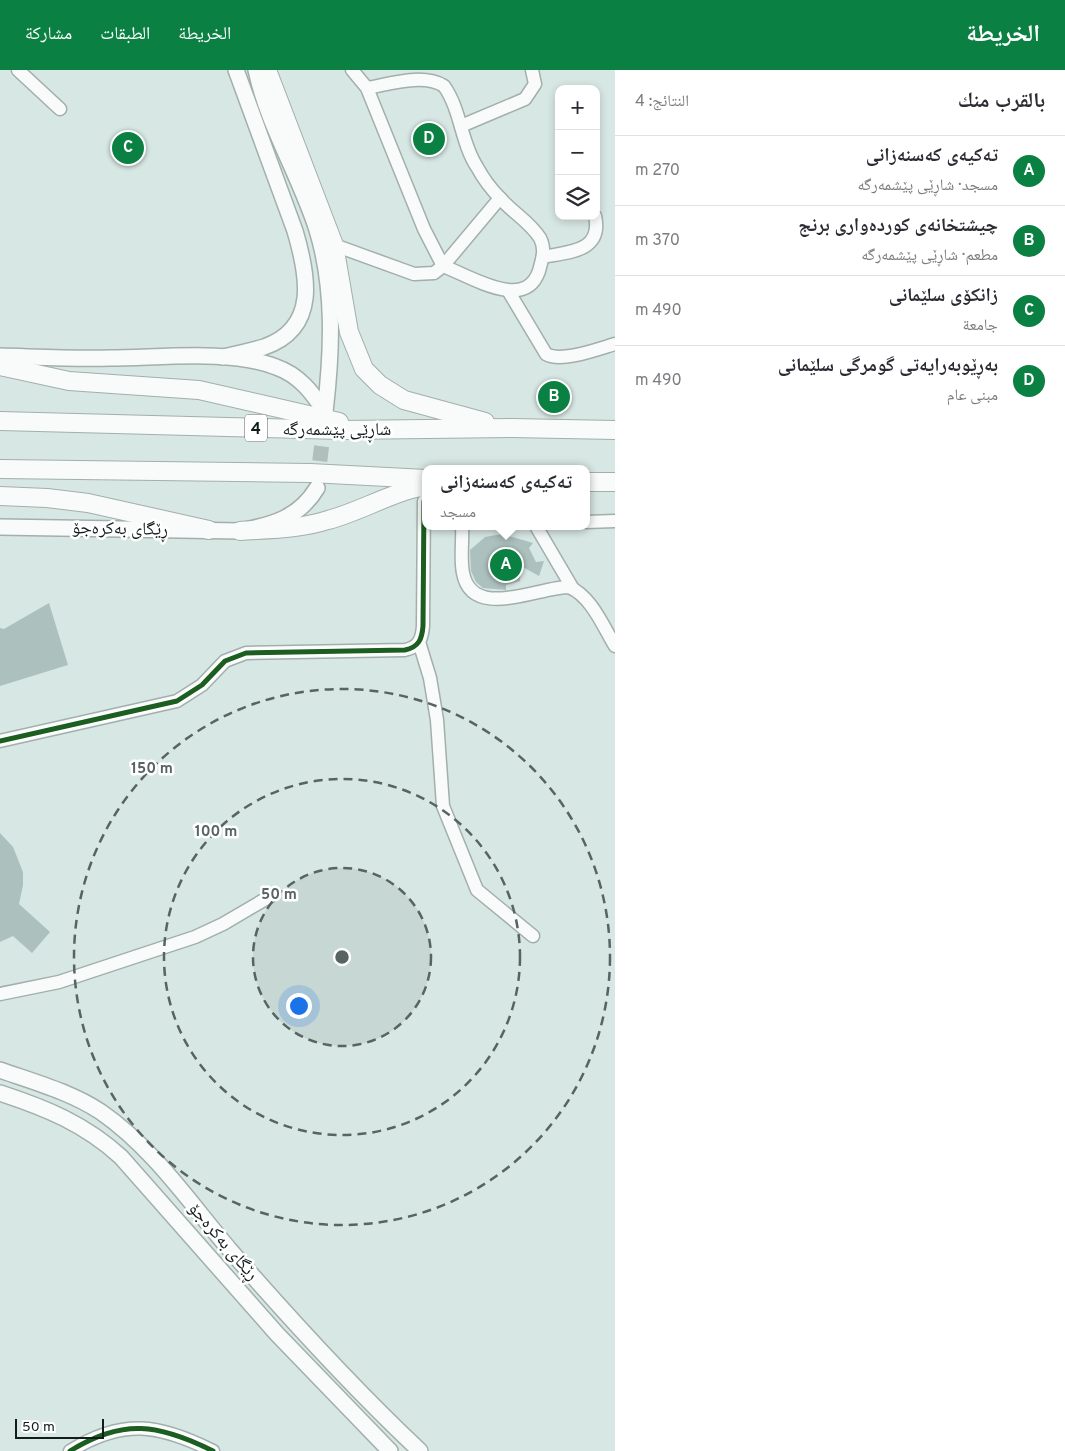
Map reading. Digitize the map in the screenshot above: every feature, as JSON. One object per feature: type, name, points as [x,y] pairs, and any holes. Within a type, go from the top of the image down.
[{"type":"highway","points":[[267,70],[334,245],[350,332],[357,355],[372,378],[387,390],[414,404],[512,428]]},
{"type":"highway","points":[[0,366],[69,381],[199,390],[371,429]]},
{"type":"highway","name":"شاڕێی پێشمەرگە","points":[[0,421],[229,428],[615,430]]},
{"type":"highway","points":[[0,469],[310,473],[422,478]]},
{"type":"highway","points":[[590,482],[615,482]]},
{"type":"highway","points":[[240,530],[310,525],[348,514],[389,495],[422,501]]},
{"type":"highway","points":[[0,496],[47,498],[88,503],[209,530]]},
{"type":"main road","points":[[223,357],[265,346],[291,332],[302,316],[305,290],[303,262],[295,230],[236,70]]},
{"type":"main road","points":[[0,356],[223,357],[264,363],[290,373],[304,383],[325,412],[330,334],[330,296],[325,264],[316,229],[277,132],[256,70]]},
{"type":"main road","name":"ڕێگای بەکرەجۆ","points":[[0,527],[240,530],[273,523],[293,515],[307,504],[317,488]]},
{"type":"main road","name":"ڕێگای بەکرەجۆ","points":[[0,1070],[85,1103],[101,1112],[136,1141],[291,1317],[369,1401],[420,1451]]},
{"type":"main road","name":"ڕێگای بەکرەجۆ","points":[[0,1093],[74,1122],[93,1134],[121,1157],[276,1334],[390,1451]]},
{"type":"street","points":[[18,70],[60,109]]},
{"type":"street","points":[[352,70],[366,88],[424,229],[443,266],[509,292],[521,291],[529,287],[536,279],[544,249],[536,232],[500,198],[477,167],[448,91],[438,83],[419,80],[366,88]]},
{"type":"street","points":[[461,126],[525,99],[535,84],[532,70]]},
{"type":"street","points":[[334,245],[414,274],[434,273],[443,266],[500,198]]},
{"type":"street","points":[[543,257],[579,250],[591,242],[597,227],[596,220]]},
{"type":"street","points":[[509,292],[546,354],[553,358],[588,352],[615,344]]},
{"type":"street","points":[[590,522],[615,522]]},
{"type":"street","points":[[0,741],[177,701],[202,685],[225,661],[246,654],[405,650],[415,647],[419,642],[423,626],[425,530]]},
{"type":"street","points":[[462,530],[463,574],[468,586],[481,596],[495,600],[564,587],[573,589]]},
{"type":"street","points":[[538,530],[573,589],[586,599],[615,646]]},
{"type":"street","points":[[419,642],[430,678],[437,720],[443,806],[476,890],[533,936]]},
{"type":"street","points":[[0,994],[58,982],[195,937],[223,924],[274,894]]},
{"type":"street","points":[[70,1451],[100,1434],[117,1430],[144,1428],[169,1431],[213,1451]]},
{"type":"building","points":[[502,534],[533,543],[529,548],[536,562],[544,561],[539,576],[521,566],[520,581],[506,585],[506,590],[483,588],[476,582],[471,571],[470,550],[485,537]]},
{"type":"building","points":[[49,603],[68,665],[0,686],[0,628],[4,629]]},
{"type":"building","points":[[0,833],[13,847],[23,872],[23,885],[19,904],[50,932],[32,953],[13,936],[0,942]]},
{"type":"tunnel","points":[[317,484],[325,418]]},
{"type":"cycle path","points":[[0,741],[177,701],[202,685],[225,661],[246,653],[410,649],[417,645],[422,635],[424,530]]},
{"type":"cycle path","points":[[70,1451],[89,1440],[107,1433],[141,1428],[175,1435],[213,1451]]},
{"type":"place","name":"بەڕێوبەرایەتی گومرگی سلێمانی","points":[[429,139]]},
{"type":"place","name":"زانکۆی سلێمانی","points":[[128,148]]},
{"type":"place","name":"چيشتخانەی کوردەواری برنج","points":[[554,397]]},
{"type":"place","name":"تەکیەی کەسنەزانی","points":[[506,565]]}]
